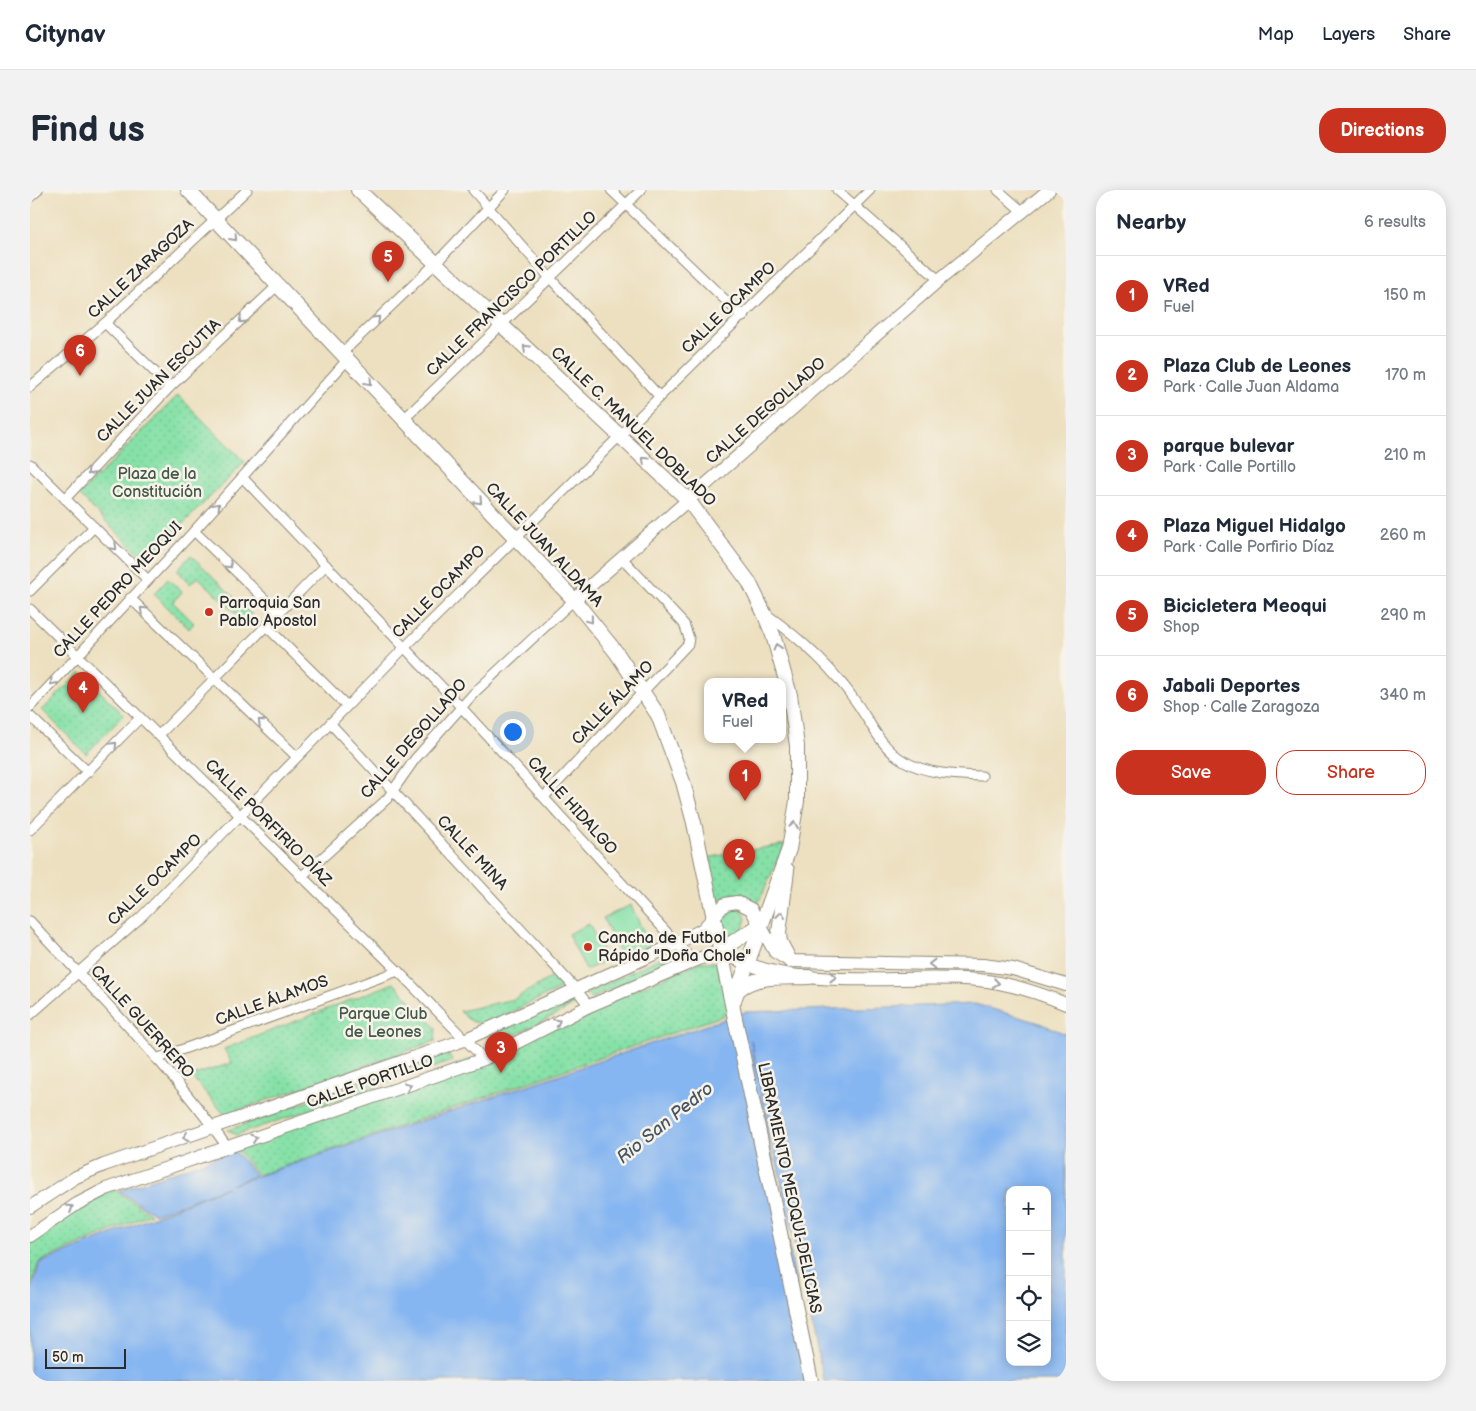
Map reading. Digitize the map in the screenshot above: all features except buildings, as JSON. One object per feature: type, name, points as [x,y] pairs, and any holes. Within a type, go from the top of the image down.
[{"type":"main road","name":"CALLE JUAN ALDAMA","points":[[188,190],[217,218],[277,286],[574,600],[616,652],[644,692],[658,714],[683,782],[694,823],[720,950],[735,1000]]},
{"type":"main road","name":"CALLE C. MANUEL DOBLADO","points":[[358,190],[688,500],[749,582],[764,613],[786,678]]},
{"type":"main road","name":"CALLE C. MANUEL DOBLADO","points":[[735,1000],[759,926],[789,849],[798,801],[795,724],[786,678]]},
{"type":"main road","points":[[789,849],[779,933],[780,942],[790,961]]},
{"type":"main road","points":[[720,950],[759,926]]},
{"type":"main road","points":[[735,1000],[750,982],[809,977]]},
{"type":"main road","name":"LIBRAMIENTO MEOQUI-DELICIAS","points":[[735,1000],[812,1381]]},
{"type":"street","points":[[30,197],[38,190]]},
{"type":"street","name":"CALLE ZARAGOZA","points":[[30,387],[105,323],[247,190]]},
{"type":"street","points":[[473,190],[550,278],[659,396]]},
{"type":"street","name":"CALLE PEDRO MEOQUI","points":[[30,707],[243,478],[345,356],[505,190]]},
{"type":"street","points":[[611,190],[743,317]]},
{"type":"street","name":"CALLE FRANCISCO PORTILLO","points":[[403,420],[641,190]]},
{"type":"street","points":[[837,190],[939,280]]},
{"type":"street","name":"CALLE OCAMPO","points":[[30,1016],[140,918],[346,705],[659,396],[743,317],[870,190]]},
{"type":"street","points":[[998,190],[1022,210]]},
{"type":"street","name":"CALLE DEGOLLADO","points":[[301,877],[393,791],[415,759],[461,707],[574,600],[939,280],[1048,190]]},
{"type":"street","name":"CALLE JUAN ESCUTIA","points":[[65,499],[170,387],[277,286]]},
{"type":"street","points":[[105,323],[170,387]]},
{"type":"street","points":[[30,464],[148,580]]},
{"type":"street","name":"CALLE HIDALGO","points":[[243,478],[461,707],[692,960]]},
{"type":"street","points":[[30,591],[94,527]]},
{"type":"street","points":[[194,531],[279,614]]},
{"type":"street","name":"CALLE ÁLAMO","points":[[544,797],[688,644],[689,638],[684,624],[622,558]]},
{"type":"street","points":[[159,735],[326,565]]},
{"type":"street","points":[[130,598],[296,756]]},
{"type":"street","name":"CALLE PORFIRIO DÍAZ","points":[[30,609],[398,971],[484,1059]]},
{"type":"street","points":[[764,613],[817,655],[856,702],[885,746],[902,760],[920,768],[950,775],[982,776]]},
{"type":"street","points":[[266,626],[346,705]]},
{"type":"street","points":[[30,830],[140,718]]},
{"type":"street","points":[[32,721],[88,772]]},
{"type":"street","name":"CALLE MINA","points":[[330,723],[576,989],[589,1006]]},
{"type":"street","name":"CALLE PORTILLO","points":[[30,1207],[76,1177],[464,1040],[676,944],[703,929],[725,904],[737,902],[751,909],[775,952],[790,961]]},
{"type":"street","name":"CALLE GUERRERO","points":[[30,921],[156,1059],[214,1127],[227,1147]]},
{"type":"street","points":[[720,950],[746,965],[809,977],[976,980],[1019,986],[1066,1004]]},
{"type":"street","name":"CALLE PORTILLO","points":[[30,1236],[77,1204],[106,1189],[484,1059],[589,1006],[692,960],[720,950]]},
{"type":"street","points":[[790,961],[983,965],[1013,969],[1066,985]]},
{"type":"street","name":"CALLE ÁLAMOS","points":[[156,1059],[398,971]]},
{"type":"green space","name":"Plaza de la Constitución","points":[[178,395],[245,462],[146,561],[79,495]]},
{"type":"green space","points":[[191,555],[256,619],[249,626],[198,577],[190,584],[177,570]]},
{"type":"green space","points":[[168,579],[182,592],[173,602],[194,623],[189,629],[154,594]]},
{"type":"green space","points":[[80,672],[124,715],[86,754],[42,710]]},
{"type":"green space","points":[[785,844],[757,906],[747,897],[736,894],[725,897],[715,905],[706,858]]},
{"type":"green space","points":[[631,905],[650,946],[622,959],[603,918]]},
{"type":"green space","points":[[735,907],[744,912],[746,919],[743,930],[733,936],[725,931],[723,916],[727,909]]},
{"type":"green space","name":"Cancha de Futbol Rápido \"Doña Chole\"","points":[[589,924],[607,960],[586,970],[568,934]]},
{"type":"green space","points":[[664,956],[666,964],[590,999],[587,993]]},
{"type":"green space","points":[[700,962],[716,962],[731,1013],[258,1175],[234,1147],[411,1083]]},
{"type":"green space","points":[[557,974],[568,985],[490,1022],[473,1022],[460,1011],[514,999]]},
{"type":"green space","name":"Parque Club de Leones","points":[[394,983],[436,1028],[435,1041],[225,1115],[191,1076],[232,1063],[224,1049]]},
{"type":"green space","points":[[570,999],[575,1005],[493,1046],[487,1037]]},
{"type":"green space","points":[[446,1052],[453,1061],[236,1135],[228,1130]]},
{"type":"green space","points":[[113,1189],[151,1214],[39,1262],[30,1288],[30,1240]]},
{"type":"water","name":"Rio San Pedro","points":[[975,1004],[1037,1022],[1066,1034],[1066,1381],[824,1381],[751,1040],[814,1381],[30,1381],[30,1294],[40,1263],[227,1187],[155,1214],[119,1191],[234,1151],[256,1175],[231,1185],[745,1012]]},
{"type":"place","name":"Bicicletera Meoqui","points":[[388,282]]},
{"type":"place","name":"Jabali Deportes","points":[[80,376]]},
{"type":"place","name":"Parroquia San Pablo Apostol","points":[[209,612]]},
{"type":"place","name":"Plaza Miguel Hidalgo","points":[[83,713]]},
{"type":"place","name":"VRed","points":[[745,801]]},
{"type":"place","name":"Plaza Club de Leones","points":[[739,880]]},
{"type":"place","name":"Cancha de Futbol Rápido \"Doña Chole\"","points":[[588,947]]},
{"type":"place","name":"parque bulevar","points":[[501,1073]]}]
